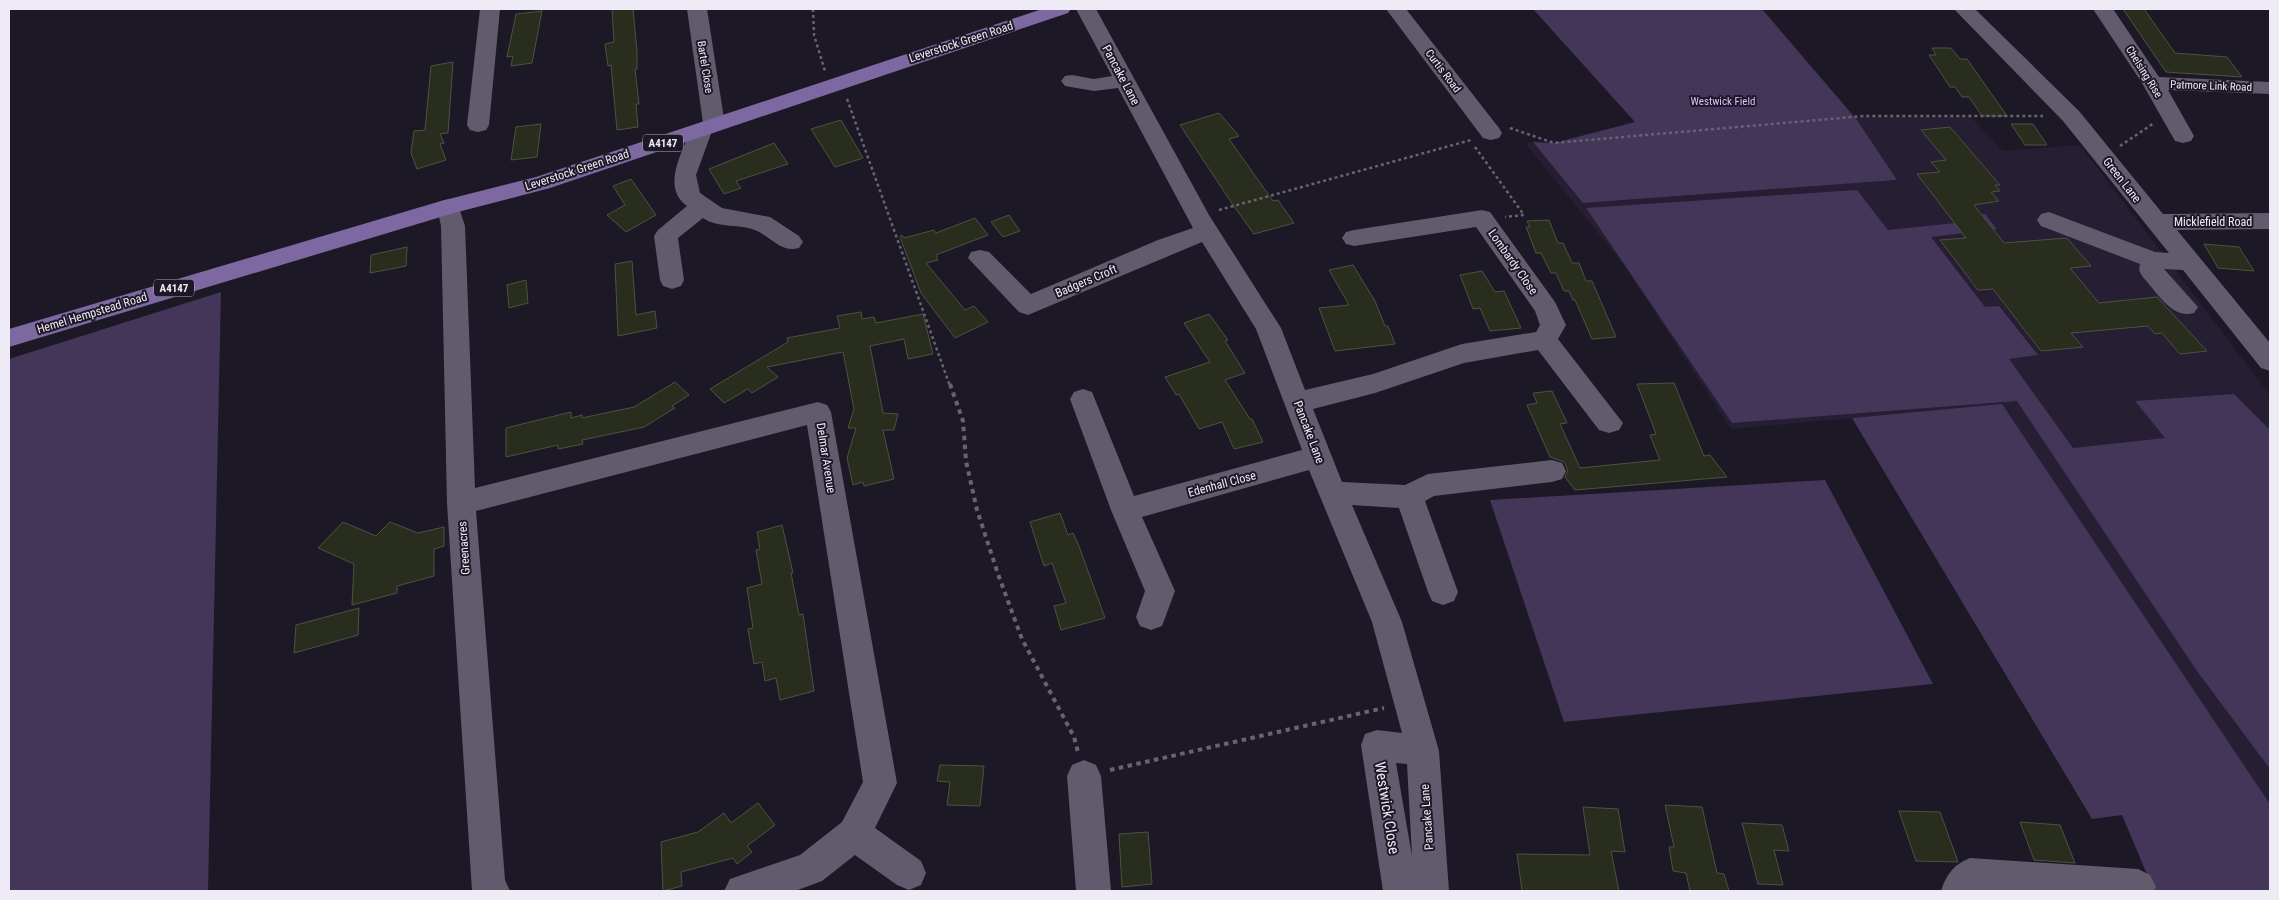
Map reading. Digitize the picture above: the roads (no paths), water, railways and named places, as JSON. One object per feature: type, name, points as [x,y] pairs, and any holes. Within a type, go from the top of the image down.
[{"type":"main road","name":"Leverstock Green Road","points":[[261,263],[449,207],[542,183],[708,128],[1045,11]]},
{"type":"main road","name":"Hemel Hempstead Road","points":[[9,338],[261,263]]},
{"type":"street","points":[[478,125],[490,9]]},
{"type":"street","name":"Bartel Close","points":[[697,9],[708,128]]},
{"type":"street","name":"Pancake Lane","points":[[1086,9],[1123,81],[1203,224],[1268,328],[1332,493],[1387,622],[1423,751],[1416,890]]},
{"type":"street","name":"Curtis Road","points":[[1396,9],[1490,132]]},
{"type":"street","name":"Green Lane","points":[[1964,9],[2071,116],[2187,262],[2270,361]]},
{"type":"street","name":"Chelsing Rise","points":[[2102,9],[2153,84],[2183,136]]},
{"type":"street","points":[[1072,81],[1094,85],[1123,81]]},
{"type":"street","name":"Patmore Link Road","points":[[2153,84],[2270,88]]},
{"type":"street","points":[[708,128],[685,175],[689,197],[715,215],[762,223],[791,242]]},
{"type":"street","points":[[672,280],[666,236],[702,206]]},
{"type":"street","name":"Greenacres","points":[[449,207],[453,226],[461,503],[490,889]]},
{"type":"street","name":"Lombardy Close","points":[[1354,238],[1482,218],[1546,308],[1552,325],[1544,340]]},
{"type":"street","points":[[2049,220],[2153,260],[2187,262]]},
{"type":"street","name":"Micklefield Road","points":[[2155,222],[2270,221]]},
{"type":"street","name":"Badgers Croft","points":[[980,258],[1028,306],[1166,246],[1203,224]]},
{"type":"street","points":[[2153,260],[2152,270],[2185,308]]},
{"type":"street","points":[[1298,402],[1375,383],[1462,354],[1544,340],[1608,423]]},
{"type":"street","points":[[1083,399],[1125,510],[1160,591],[1151,617]]},
{"type":"street","name":"Delmar Avenue","points":[[461,503],[818,412],[880,783],[854,834],[810,869],[742,891]]},
{"type":"street","name":"Edenhall Close","points":[[1125,510],[1318,457]]},
{"type":"street","points":[[1332,493],[1410,497],[1428,485],[1552,471]]},
{"type":"street","points":[[1410,497],[1443,592]]},
{"type":"street","name":"Westwick Close","points":[[1416,890],[1377,745],[1423,751]]},
{"type":"street","points":[[1084,776],[1094,891]]},
{"type":"street","points":[[854,834],[909,873]]},
{"type":"street","points":[[1958,891],[1970,875],[2138,887]]},
{"type":"park label","name":"Westwick Field","points":[[1723,101]]}]
